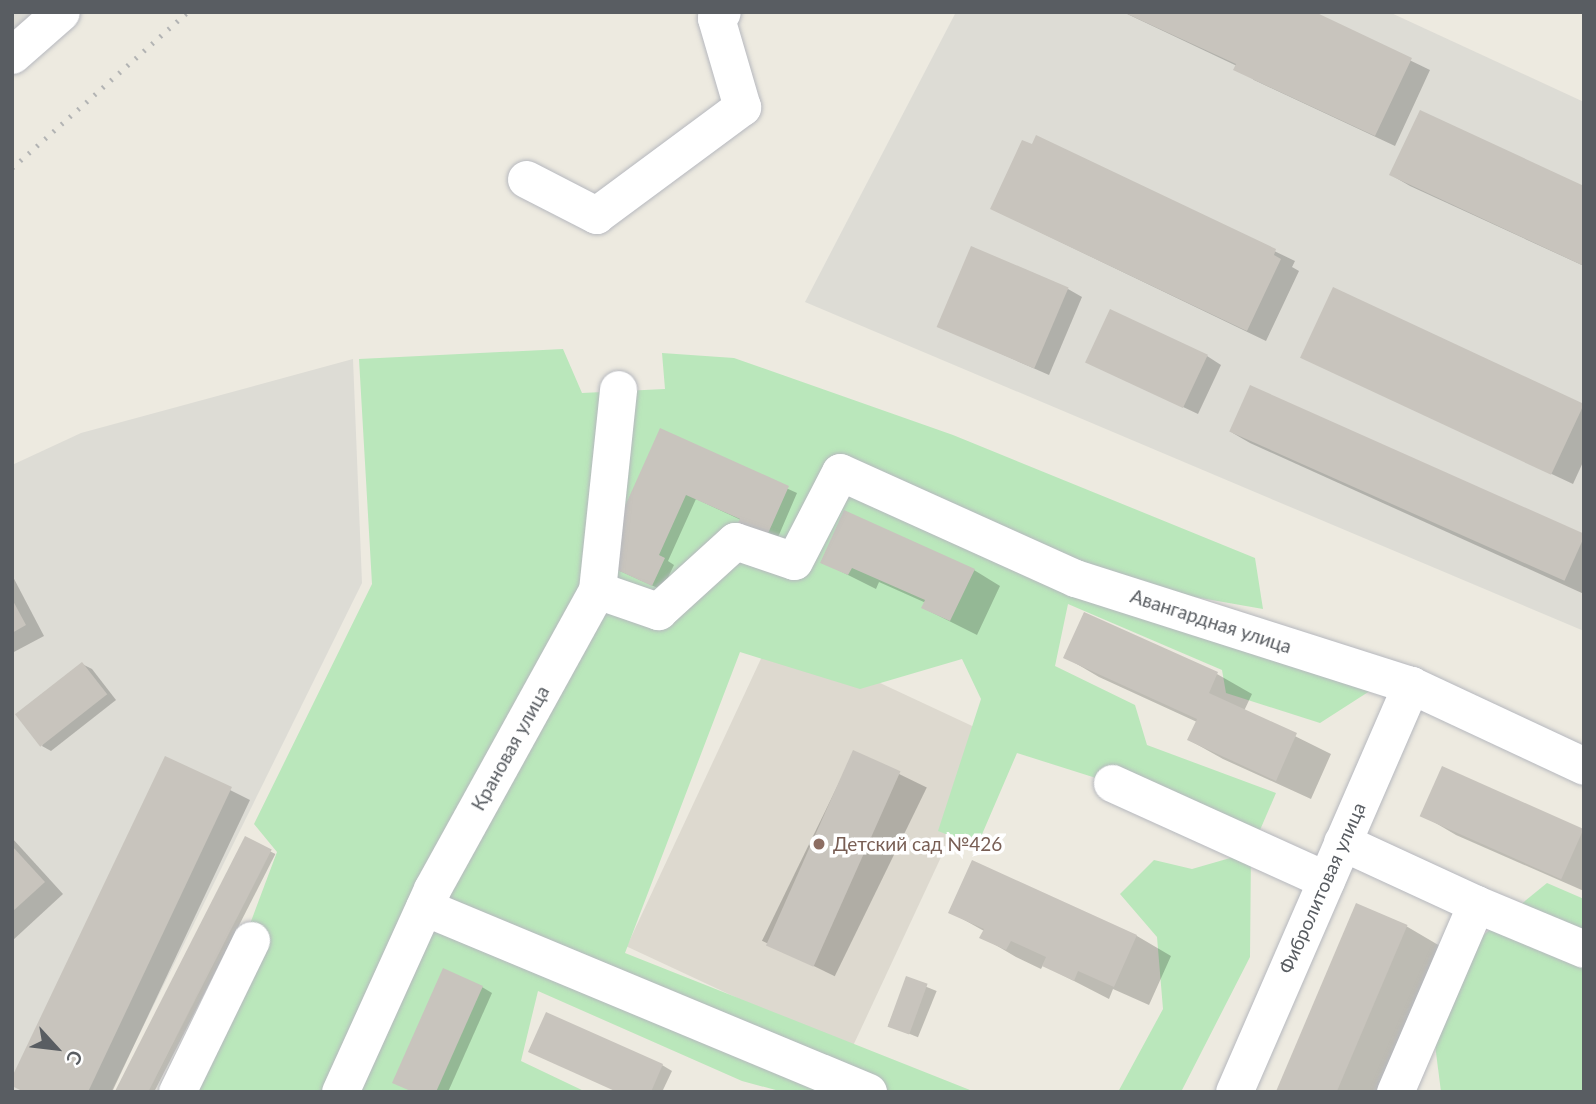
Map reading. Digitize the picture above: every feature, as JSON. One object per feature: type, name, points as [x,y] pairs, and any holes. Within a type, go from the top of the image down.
[{"type":"street","points":[[12,55],[61,12]]},
{"type":"street","points":[[526,179],[596,215],[742,107],[716,18],[722,12]]},
{"type":"street","name":"Крановая улица","points":[[340,1092],[424,907],[597,590],[618,388]]},
{"type":"street","name":"Авангардная улица","points":[[597,590],[658,611],[735,541],[794,561],[840,472],[1075,578],[1411,685],[1584,766]]},
{"type":"street","name":"Фибролитовая улица","points":[[1234,1092],[1411,685]]},
{"type":"street","points":[[1111,783],[1326,880]]},
{"type":"street","points":[[1342,842],[1476,904],[1584,949]]},
{"type":"street","points":[[1395,1092],[1476,904]]},
{"type":"street","points":[[424,907],[868,1092]]},
{"type":"street","points":[[177,1092],[251,940]]},
{"type":"shaded area","points":[[12,12],[45,12],[12,38]]},
{"type":"shaded area","points":[[956,12],[1389,12],[1584,102],[1584,631],[805,302]]},
{"type":"shaded area","points":[[353,359],[362,583],[111,1092],[12,1092],[12,465],[81,433]]},
{"type":"shaded area","name":"Детский сад №426","points":[[773,633],[997,737],[851,1051],[627,947]]},
{"type":"green space","points":[[563,349],[582,393],[665,389],[662,353],[734,358],[953,435],[1255,558],[1263,609],[1149,589],[1376,687],[1320,723],[1226,693],[1222,670],[1068,604],[1055,666],[1135,705],[1147,745],[1276,793],[1260,830],[1017,753],[977,846],[938,831],[981,699],[962,659],[860,689],[740,652],[625,953],[975,1092],[783,1092],[742,1081],[538,991],[521,1061],[586,1092],[187,1092],[277,852],[254,824],[372,584],[359,359]]},
{"type":"green space","points":[[1251,852],[1250,957],[1181,1092],[1118,1092],[1163,1009],[1157,937],[1120,894],[1154,860],[1192,869]]},
{"type":"green space","points":[[1547,883],[1584,899],[1584,1092],[1441,1092],[1427,981]]},
{"type":"building","points":[[1123,12],[1315,12],[1412,58],[1375,136],[1233,70],[1236,64]]},
{"type":"building","points":[[1420,110],[1584,186],[1584,266],[1389,175]]},
{"type":"building","points":[[1036,135],[1276,249],[1274,255],[1281,259],[1247,331],[990,209],[1022,140],[1032,144]]},
{"type":"building","points":[[971,246],[1069,287],[1034,368],[937,327]]},
{"type":"building","points":[[1333,287],[1584,404],[1551,475],[1300,358]]},
{"type":"building","points":[[1110,309],[1208,355],[1183,408],[1085,362]]},
{"type":"building","points":[[1250,385],[1584,534],[1565,581],[1229,432]]},
{"type":"building","points":[[660,428],[789,486],[766,538],[737,525],[740,519],[686,495],[659,555],[665,558],[652,586],[600,562]]},
{"type":"building","points":[[844,510],[975,569],[950,621],[921,608],[925,600],[852,568],[848,575],[820,563]]},
{"type":"building","points":[[12,599],[26,625],[12,633]]},
{"type":"building","points":[[1084,612],[1218,672],[1209,693],[1297,733],[1276,781],[1187,740],[1197,719],[1063,658]]},
{"type":"building","points":[[82,662],[107,694],[40,747],[15,714]]},
{"type":"building","points":[[853,750],[901,771],[813,967],[766,945]]},
{"type":"building","points":[[165,756],[232,787],[88,1092],[24,1092],[12,1086],[12,1077]]},
{"type":"building","points":[[1442,766],[1584,829],[1561,879],[1420,816]]},
{"type":"building","points":[[245,836],[272,850],[148,1092],[116,1090]]},
{"type":"building","points":[[12,846],[45,882],[12,912]]},
{"type":"building","points":[[972,860],[1137,935],[1114,987],[1078,971],[1074,981],[1042,966],[1046,957],[1011,941],[1006,950],[979,938],[984,929],[948,913]]},
{"type":"building","points":[[1356,903],[1408,925],[1337,1092],[1276,1092]]},
{"type":"building","points":[[443,968],[483,986],[436,1092],[413,1092],[392,1083]]},
{"type":"building","points":[[906,976],[928,984],[909,1035],[888,1027]]},
{"type":"building","points":[[546,1012],[663,1064],[651,1092],[617,1092],[528,1052]]},
{"type":"railway","points":[[12,168],[188,12]]},
{"type":"place","name":"Детский сад №426","points":[[819,844]]}]
